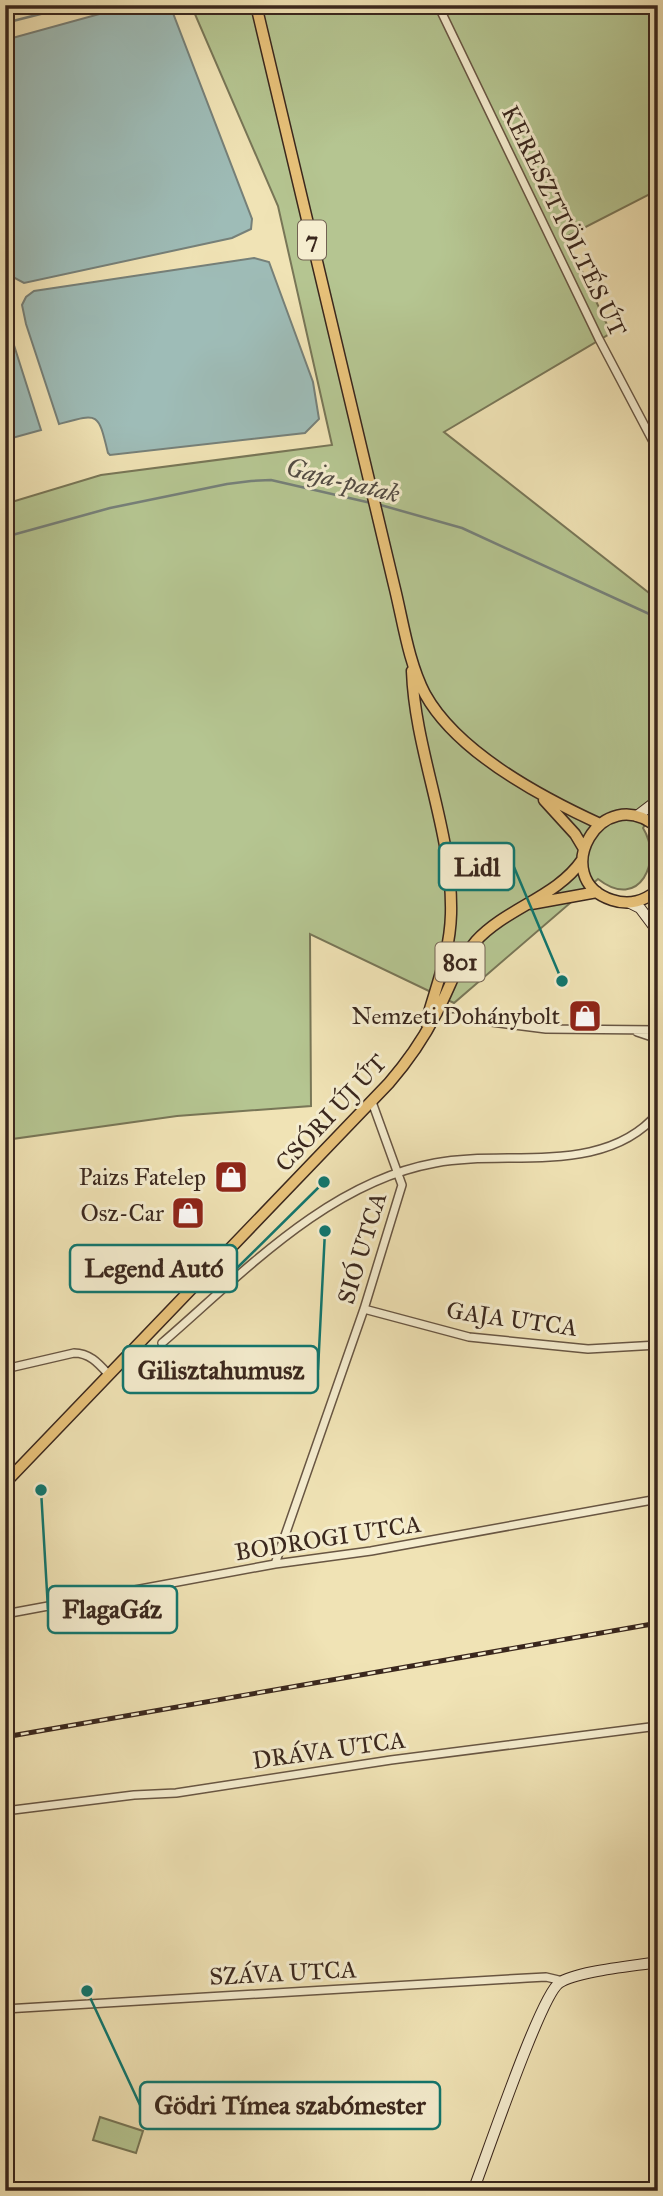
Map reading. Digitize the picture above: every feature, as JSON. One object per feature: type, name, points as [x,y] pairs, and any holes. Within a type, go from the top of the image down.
[{"type":"main road","name":"7","points":[[256,5],[412,658],[424,692],[450,727],[467,743],[537,793],[600,824]]},
{"type":"main road","name":"801","points":[[412,658],[416,715],[444,841],[451,914],[446,958],[421,1040]]},
{"type":"main road","name":"7","points":[[537,793],[575,834],[583,854],[587,878],[597,892]]},
{"type":"main road","points":[[583,854],[590,835],[600,824],[617,816],[637,816],[658,828]]},
{"type":"main road","name":"801","points":[[421,1040],[461,960],[489,928],[565,879],[583,854]]},
{"type":"main road","points":[[597,892],[615,901],[630,903],[647,898],[658,890]]},
{"type":"main road","name":"801","points":[[525,905],[597,892]]},
{"type":"main road","name":"CSÓRI ÚJ ÚT","points":[[5,1483],[372,1102],[421,1040]]},
{"type":"street","name":"KERESZTTÖLTÉS ÚT","points":[[438,5],[605,349],[658,451]]},
{"type":"street","points":[[637,816],[658,800]]},
{"type":"street","points":[[630,903],[640,908],[658,932]]},
{"type":"street","points":[[453,1017],[546,1029],[658,1030]]},
{"type":"street","points":[[633,1030],[658,1039]]},
{"type":"street","name":"SIÓ UTCA","points":[[275,1564],[364,1309],[402,1185],[400,1173],[372,1102]]},
{"type":"street","points":[[162,1343],[314,1216],[359,1189],[418,1167],[449,1161],[587,1152],[616,1144],[634,1134],[658,1113]]},
{"type":"street","name":"GAJA UTCA","points":[[364,1309],[469,1337],[588,1349],[658,1345]]},
{"type":"street","points":[[5,1369],[83,1353],[110,1375]]},
{"type":"street","name":"BODROGI UTCA","points":[[5,1614],[275,1564],[371,1551],[658,1499]]},
{"type":"street","name":"DRÁVA UTCA","points":[[5,1811],[134,1795],[176,1793],[391,1760],[658,1727]]},
{"type":"street","points":[[473,2191],[548,1996],[563,1981],[573,1977],[658,1962]]},
{"type":"street","name":"SZÁVA UTCA","points":[[5,2009],[546,1977],[563,1981]]},
{"type":"green space","points":[[191,5],[658,5],[658,190],[566,237],[611,333],[444,432],[658,600],[658,804],[643,828],[649,841],[649,867],[636,886],[626,889],[613,888],[598,879],[454,1003],[310,934],[311,1106],[177,1116],[5,1140],[5,504],[101,475],[332,445],[278,206]]},
{"type":"green space","points":[[100,2117],[143,2131],[136,2153],[93,2140]]},
{"type":"water","points":[[132,5],[169,5],[171,8],[252,219],[251,229],[232,238],[24,283],[11,276],[5,262],[5,40]]},
{"type":"water","points":[[254,258],[269,262],[313,382],[319,419],[305,433],[110,455],[102,430],[95,419],[82,418],[59,424],[26,324],[22,305],[26,297],[34,291]]},
{"type":"water","points":[[5,317],[41,430],[5,440]]},
{"type":"waterway","points":[[5,23],[76,5]]},
{"type":"waterway","name":"Gaja-patak","points":[[5,537],[110,508],[251,481],[271,480],[371,503]]},
{"type":"waterway","name":"Gaja-patak","points":[[377,504],[462,528],[658,618]]},
{"type":"railway","points":[[5,1737],[658,1623]]},
{"type":"place","name":"Lidl","points":[[562,981]]},
{"type":"place","name":"Nemzeti Dohánybolt","points":[[585,1016]]},
{"type":"place","name":"Paizs Fatelep","points":[[231,1177]]},
{"type":"place","name":"Legend Autó","points":[[324,1182]]},
{"type":"place","name":"Osz-Car","points":[[188,1213]]},
{"type":"place","name":"Gilisztahumusz","points":[[325,1231]]},
{"type":"place","name":"FlagaGáz","points":[[41,1490]]},
{"type":"place","name":"Gödri Tímea szabómester","points":[[87,1991]]}]
